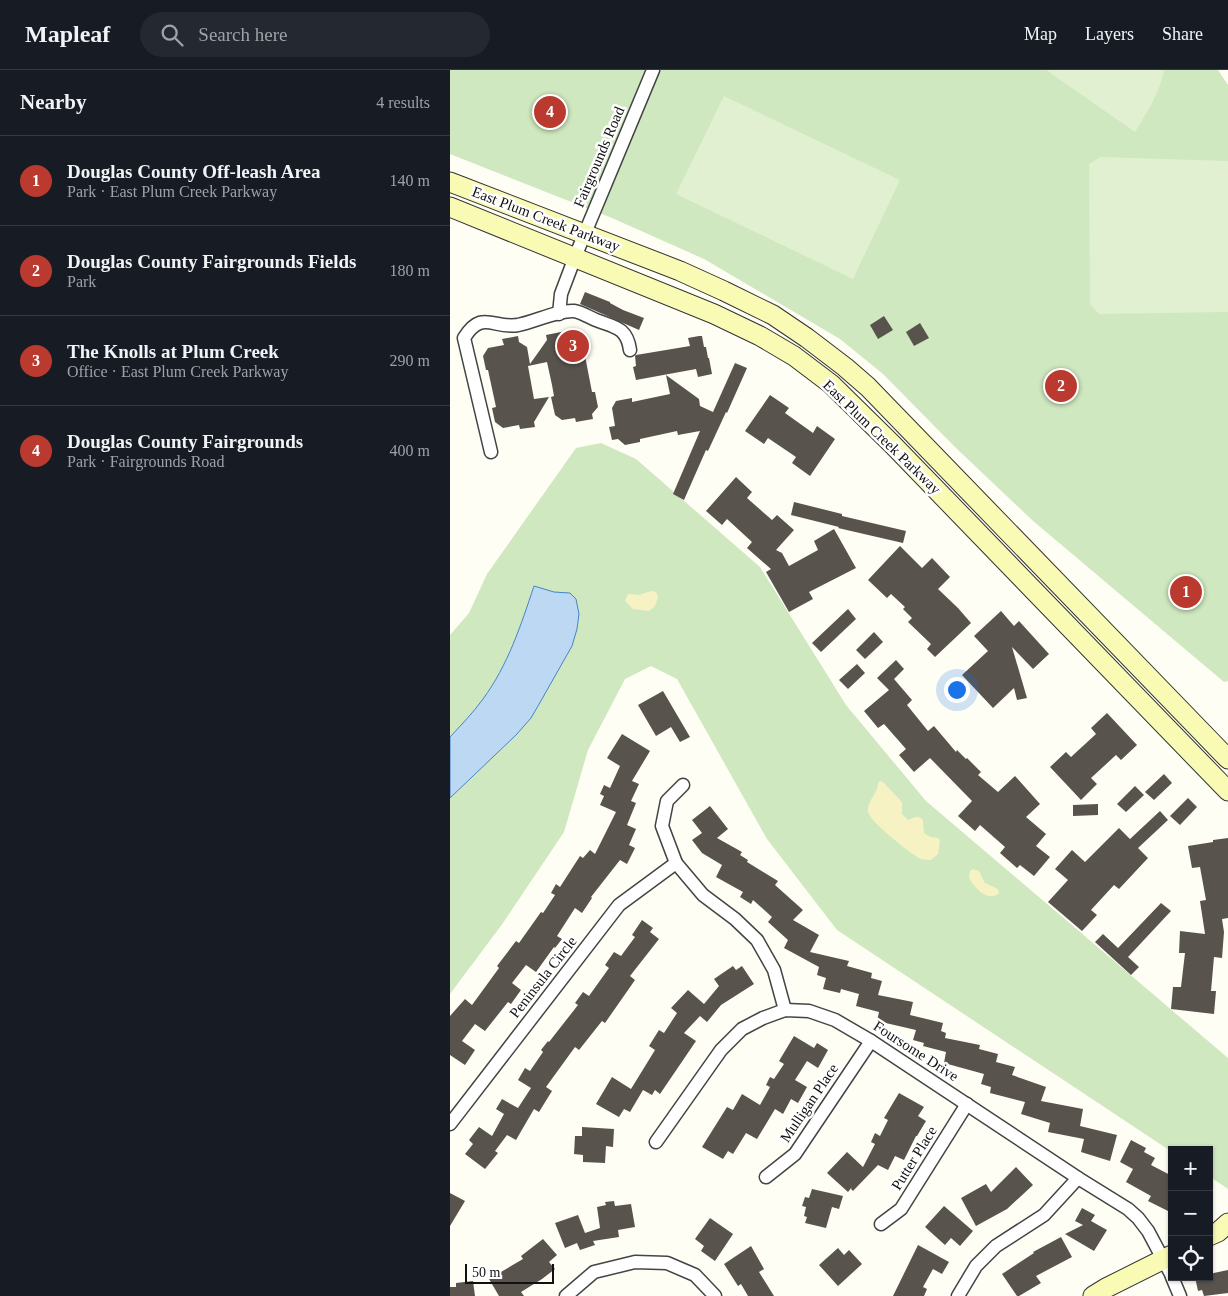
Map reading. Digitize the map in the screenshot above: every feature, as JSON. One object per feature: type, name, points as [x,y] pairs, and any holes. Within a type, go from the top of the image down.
[{"type":"main road","name":"East Plum Creek Parkway","points":[[450,182],[724,291],[766,312],[812,342],[868,387],[1228,759]]},
{"type":"main road","name":"East Plum Creek Parkway","points":[[450,207],[739,326],[780,348],[830,384],[894,445],[1228,792]]},
{"type":"main road","points":[[1213,1234],[1228,1224]]},
{"type":"main road","points":[[1093,1296],[1167,1257]]},
{"type":"street","name":"Fairgrounds Road","points":[[559,314],[561,294],[575,257],[653,70]]},
{"type":"street","points":[[491,452],[464,338],[470,327],[478,322],[516,325],[574,311],[618,327],[628,339],[630,350]]},
{"type":"street","points":[[683,784],[667,801],[662,826],[676,863],[703,895],[735,919],[757,940],[774,970],[785,1010]]},
{"type":"street","name":"Peninsula Circle","points":[[450,1124],[619,905],[676,863]]},
{"type":"street","name":"Foursome Drive","points":[[656,1142],[721,1050],[742,1029],[762,1018],[785,1010],[809,1011],[835,1020],[871,1041],[1128,1209],[1138,1218],[1167,1257]]},
{"type":"street","name":"Mulligan Place","points":[[766,1177],[795,1154],[871,1041]]},
{"type":"street","name":"Putter Place","points":[[881,1224],[901,1209],[967,1104]]},
{"type":"street","points":[[958,1296],[976,1266],[996,1246],[1044,1215],[1078,1178]]},
{"type":"street","points":[[566,1296],[594,1272],[635,1262],[667,1263],[695,1275],[715,1296]]},
{"type":"street","name":"Foursome Drive","points":[[1174,1281],[1180,1296]]},
{"type":"green space","points":[[450,70],[1218,70],[1228,85],[1228,681],[1224,682],[1032,520],[955,447],[883,374],[840,339],[704,259],[612,218],[450,154]]},
{"type":"green space","points":[[1046,70],[1164,70],[1156,94],[1135,132]]},
{"type":"green space","points":[[724,96],[900,180],[853,279],[676,194]]},
{"type":"green space","points":[[1100,157],[1228,161],[1228,312],[1099,314],[1090,304],[1089,164]]},
{"type":"green space","points":[[601,443],[636,459],[760,567],[846,705],[926,801],[1228,1058],[1228,1189],[1213,1179],[1213,1146],[1168,1146],[1168,1149],[837,930],[767,839],[677,679],[651,666],[625,679],[588,750],[564,832],[503,923],[450,994],[450,635],[469,613],[487,574],[576,448]]},
{"type":"sand","points":[[651,591],[656,592],[658,597],[655,606],[649,611],[633,609],[625,601],[628,594],[639,595]]},
{"type":"sand","points":[[880,781],[900,800],[902,803],[902,814],[908,820],[916,817],[921,818],[923,820],[924,833],[930,837],[938,838],[940,841],[938,854],[931,860],[922,859],[914,855],[870,817],[868,812],[869,804]]},
{"type":"sand","points":[[973,869],[979,871],[985,883],[998,889],[999,893],[995,896],[990,896],[977,889],[969,877],[970,871]]},
{"type":"water","points":[[534,586],[554,592],[570,593],[576,599],[579,614],[572,646],[531,718],[516,735],[450,798],[450,737],[479,704],[500,672],[519,630]]},
{"type":"building","points":[[585,292],[644,318],[639,330],[580,304]]},
{"type":"building","points":[[884,316],[893,330],[878,339],[870,325]]},
{"type":"building","points":[[920,323],[929,338],[914,346],[906,332]]},
{"type":"building","points":[[561,332],[562,337],[578,335],[586,340],[589,355],[585,356],[592,392],[595,392],[598,407],[592,414],[593,419],[576,422],[575,418],[562,420],[555,415],[551,397],[554,396],[547,362],[528,366],[534,399],[549,397],[534,422],[535,427],[520,429],[519,425],[503,428],[495,422],[492,408],[496,407],[483,356],[488,348],[504,345],[502,339],[518,336],[519,342],[527,347],[530,364],[547,340],[546,335]]},
{"type":"building","points":[[702,336],[704,347],[706,347],[712,374],[698,377],[696,369],[636,380],[633,367],[636,366],[636,355],[690,346],[688,338]]},
{"type":"building","points":[[735,363],[747,368],[708,451],[706,450],[684,500],[673,494],[700,431],[678,435],[677,431],[640,439],[640,442],[625,445],[618,439],[612,440],[609,427],[615,426],[612,408],[616,401],[632,398],[632,402],[670,394],[666,375],[699,399],[700,406],[713,412]]},
{"type":"building","points":[[770,395],[789,408],[785,413],[813,433],[817,426],[835,439],[810,476],[792,463],[796,457],[768,438],[764,444],[745,431]]},
{"type":"building","points":[[736,477],[752,492],[747,498],[772,520],[777,515],[794,530],[776,550],[782,553],[789,566],[818,550],[814,541],[834,529],[856,568],[809,592],[813,599],[789,612],[766,572],[771,569],[747,548],[752,542],[727,519],[722,525],[706,511]]},
{"type":"building","points":[[794,502],[842,514],[842,516],[906,531],[903,543],[791,515]]},
{"type":"building","points":[[900,546],[922,568],[932,558],[950,577],[938,589],[971,623],[935,657],[927,649],[931,644],[908,622],[912,618],[903,609],[905,607],[891,594],[887,598],[868,580]]},
{"type":"building","points":[[848,609],[856,619],[821,652],[812,643]]},
{"type":"building","points":[[1001,611],[1014,626],[1019,621],[1049,654],[1033,669],[1012,647],[1027,698],[1017,700],[1014,688],[993,708],[962,675],[988,651],[974,636]]},
{"type":"building","points":[[874,632],[883,642],[865,659],[856,650]]},
{"type":"building","points":[[896,660],[904,669],[894,679],[912,700],[907,705],[928,731],[934,726],[956,752],[957,750],[981,772],[978,775],[998,792],[1015,776],[1040,804],[1026,817],[1046,834],[1036,846],[1050,857],[1034,876],[1020,865],[1017,868],[1000,853],[1005,847],[980,825],[975,831],[958,816],[972,801],[930,758],[914,772],[899,755],[906,749],[884,724],[878,728],[864,711],[889,690],[877,678]]},
{"type":"building","points":[[857,664],[865,673],[848,689],[839,680]]},
{"type":"building","points":[[663,691],[690,737],[680,742],[671,727],[656,736],[638,705]]},
{"type":"building","points":[[1107,713],[1137,745],[1121,760],[1116,755],[1091,778],[1097,784],[1081,800],[1050,767],[1066,752],[1071,757],[1096,734],[1091,728]]},
{"type":"building","points":[[622,734],[650,751],[632,781],[639,784],[631,801],[636,803],[627,825],[636,829],[629,845],[635,848],[627,864],[620,860],[591,897],[582,913],[575,908],[557,936],[562,939],[536,972],[526,965],[512,983],[521,990],[511,1004],[508,1002],[485,1031],[475,1024],[462,1041],[475,1050],[465,1065],[450,1055],[450,1016],[465,999],[472,1005],[516,941],[519,943],[541,912],[543,913],[555,895],[551,893],[556,884],[560,887],[580,856],[583,858],[590,850],[595,854],[616,812],[600,805],[604,796],[600,794],[604,785],[610,788],[620,766],[607,758]]},
{"type":"building","points":[[1164,774],[1172,783],[1154,800],[1145,792]]},
{"type":"building","points":[[1135,786],[1144,795],[1126,812],[1117,804]]},
{"type":"building","points":[[1188,798],[1197,807],[1180,825],[1170,816]]},
{"type":"building","points":[[1098,804],[1098,815],[1073,816],[1073,805]]},
{"type":"building","points":[[710,806],[728,829],[717,838],[742,852],[740,855],[748,860],[747,862],[778,881],[775,885],[803,910],[793,920],[819,935],[810,952],[849,961],[847,966],[872,973],[871,978],[882,981],[878,995],[913,1002],[910,1015],[943,1023],[941,1031],[946,1033],[945,1038],[980,1045],[979,1049],[998,1054],[996,1062],[1015,1067],[1012,1075],[1046,1087],[1041,1101],[1083,1109],[1080,1126],[1117,1135],[1110,1161],[1081,1152],[1084,1139],[1048,1132],[1050,1123],[1021,1114],[1025,1102],[990,1093],[991,1087],[981,1084],[984,1074],[944,1063],[946,1052],[923,1046],[924,1043],[913,1040],[916,1030],[877,1021],[879,1012],[856,1006],[859,994],[841,989],[840,993],[823,989],[826,978],[817,975],[819,967],[784,948],[788,940],[768,922],[772,917],[753,900],[751,904],[740,897],[743,892],[716,877],[722,865],[702,853],[692,840],[702,833],[692,820]]},
{"type":"building","points":[[1160,811],[1168,820],[1138,848],[1148,858],[1119,889],[1114,885],[1091,910],[1097,915],[1082,931],[1048,902],[1068,880],[1055,869],[1072,850],[1085,862],[1119,828],[1130,839]]},
{"type":"building","points":[[1228,838],[1228,918],[1222,919],[1224,932],[1222,958],[1214,957],[1211,991],[1216,991],[1214,1014],[1171,1009],[1173,987],[1181,987],[1185,953],[1179,953],[1180,931],[1205,934],[1200,901],[1206,900],[1200,867],[1192,868],[1188,846]]},
{"type":"building","points":[[1161,903],[1171,911],[1128,957],[1139,967],[1131,975],[1095,942],[1103,934],[1118,948]]},
{"type":"building","points":[[642,920],[653,928],[650,932],[659,939],[630,976],[635,980],[605,1023],[602,1021],[579,1050],[575,1047],[546,1087],[552,1091],[539,1112],[534,1109],[516,1140],[507,1135],[495,1151],[498,1153],[485,1169],[465,1154],[473,1144],[469,1140],[479,1127],[492,1136],[504,1114],[496,1109],[502,1099],[518,1108],[531,1088],[518,1080],[525,1068],[530,1071],[543,1052],[541,1050],[578,1005],[575,1003],[583,992],[589,996],[609,968],[605,965],[614,952],[621,956],[635,937],[632,935]]},
{"type":"building","points":[[733,966],[736,970],[742,966],[754,984],[721,1005],[707,1022],[700,1016],[684,1033],[696,1041],[660,1094],[655,1090],[652,1095],[643,1090],[630,1112],[624,1109],[619,1117],[596,1104],[612,1077],[631,1089],[655,1050],[649,1046],[659,1030],[664,1033],[677,1013],[671,1008],[688,990],[704,1004],[719,986],[714,979]]},
{"type":"building","points":[[794,1036],[814,1048],[817,1043],[828,1050],[818,1068],[807,1061],[795,1080],[807,1087],[798,1103],[791,1099],[783,1114],[775,1109],[757,1139],[746,1133],[733,1154],[728,1151],[723,1159],[702,1147],[727,1107],[733,1110],[742,1094],[760,1105],[770,1087],[766,1085],[770,1077],[774,1079],[784,1064],[779,1061]]},
{"type":"building","points":[[899,1093],[924,1107],[918,1116],[926,1121],[904,1160],[895,1156],[888,1170],[878,1165],[853,1191],[852,1187],[848,1192],[827,1173],[847,1152],[863,1167],[875,1144],[871,1142],[875,1133],[880,1136],[888,1120],[884,1118]]},
{"type":"building","points":[[582,1127],[614,1129],[613,1147],[606,1146],[605,1163],[583,1162],[583,1155],[574,1154],[575,1136],[582,1136]]},
{"type":"building","points":[[1131,1140],[1146,1148],[1144,1152],[1155,1158],[1151,1165],[1168,1174],[1168,1211],[1148,1201],[1151,1196],[1126,1182],[1133,1169],[1120,1162]]},
{"type":"building","points":[[1016,1167],[1033,1185],[1007,1209],[976,1226],[961,1198],[986,1184],[991,1192]]},
{"type":"building","points":[[812,1189],[843,1196],[839,1209],[832,1207],[826,1228],[805,1223],[807,1217],[804,1216],[806,1207],[802,1206],[805,1197],[809,1198]]},
{"type":"building","points":[[450,1193],[465,1201],[450,1226]]},
{"type":"building","points":[[614,1201],[615,1206],[631,1204],[635,1227],[618,1230],[619,1237],[593,1241],[595,1245],[580,1250],[577,1243],[565,1248],[555,1223],[578,1215],[585,1233],[600,1228],[597,1207],[606,1205],[605,1202]]},
{"type":"building","points":[[944,1206],[973,1231],[960,1246],[951,1238],[945,1245],[925,1227]]},
{"type":"building","points":[[1082,1208],[1095,1215],[1091,1221],[1107,1230],[1094,1251],[1065,1234],[1083,1225],[1075,1221]]},
{"type":"building","points":[[710,1218],[733,1234],[715,1261],[701,1251],[704,1246],[695,1239]]},
{"type":"building","points":[[1061,1237],[1072,1257],[1036,1276],[1041,1283],[1017,1296],[1002,1274],[1033,1252]]},
{"type":"building","points":[[543,1239],[557,1255],[549,1262],[555,1269],[521,1292],[524,1296],[499,1296],[489,1279],[523,1259],[521,1256]]},
{"type":"building","points":[[918,1245],[949,1262],[942,1274],[933,1269],[923,1287],[927,1289],[924,1296],[893,1296]]},
{"type":"building","points":[[751,1246],[764,1269],[759,1272],[774,1296],[748,1296],[741,1284],[738,1286],[724,1264]]},
{"type":"building","points":[[838,1248],[844,1255],[849,1250],[862,1264],[838,1286],[819,1265]]},
{"type":"building","points":[[1228,1270],[1228,1293],[1204,1296],[1202,1290],[1198,1291],[1196,1281],[1213,1281],[1213,1273]]},
{"type":"building","points":[[473,1281],[475,1296],[450,1296],[450,1287],[456,1287],[456,1283]]},
{"type":"place","name":"Douglas County Fairgrounds","points":[[550,112]]},
{"type":"place","name":"The Knolls at Plum Creek","points":[[573,346]]},
{"type":"place","name":"Douglas County Fairgrounds Fields","points":[[1061,386]]},
{"type":"place","name":"Douglas County Off-leash Area","points":[[1186,592]]}]
